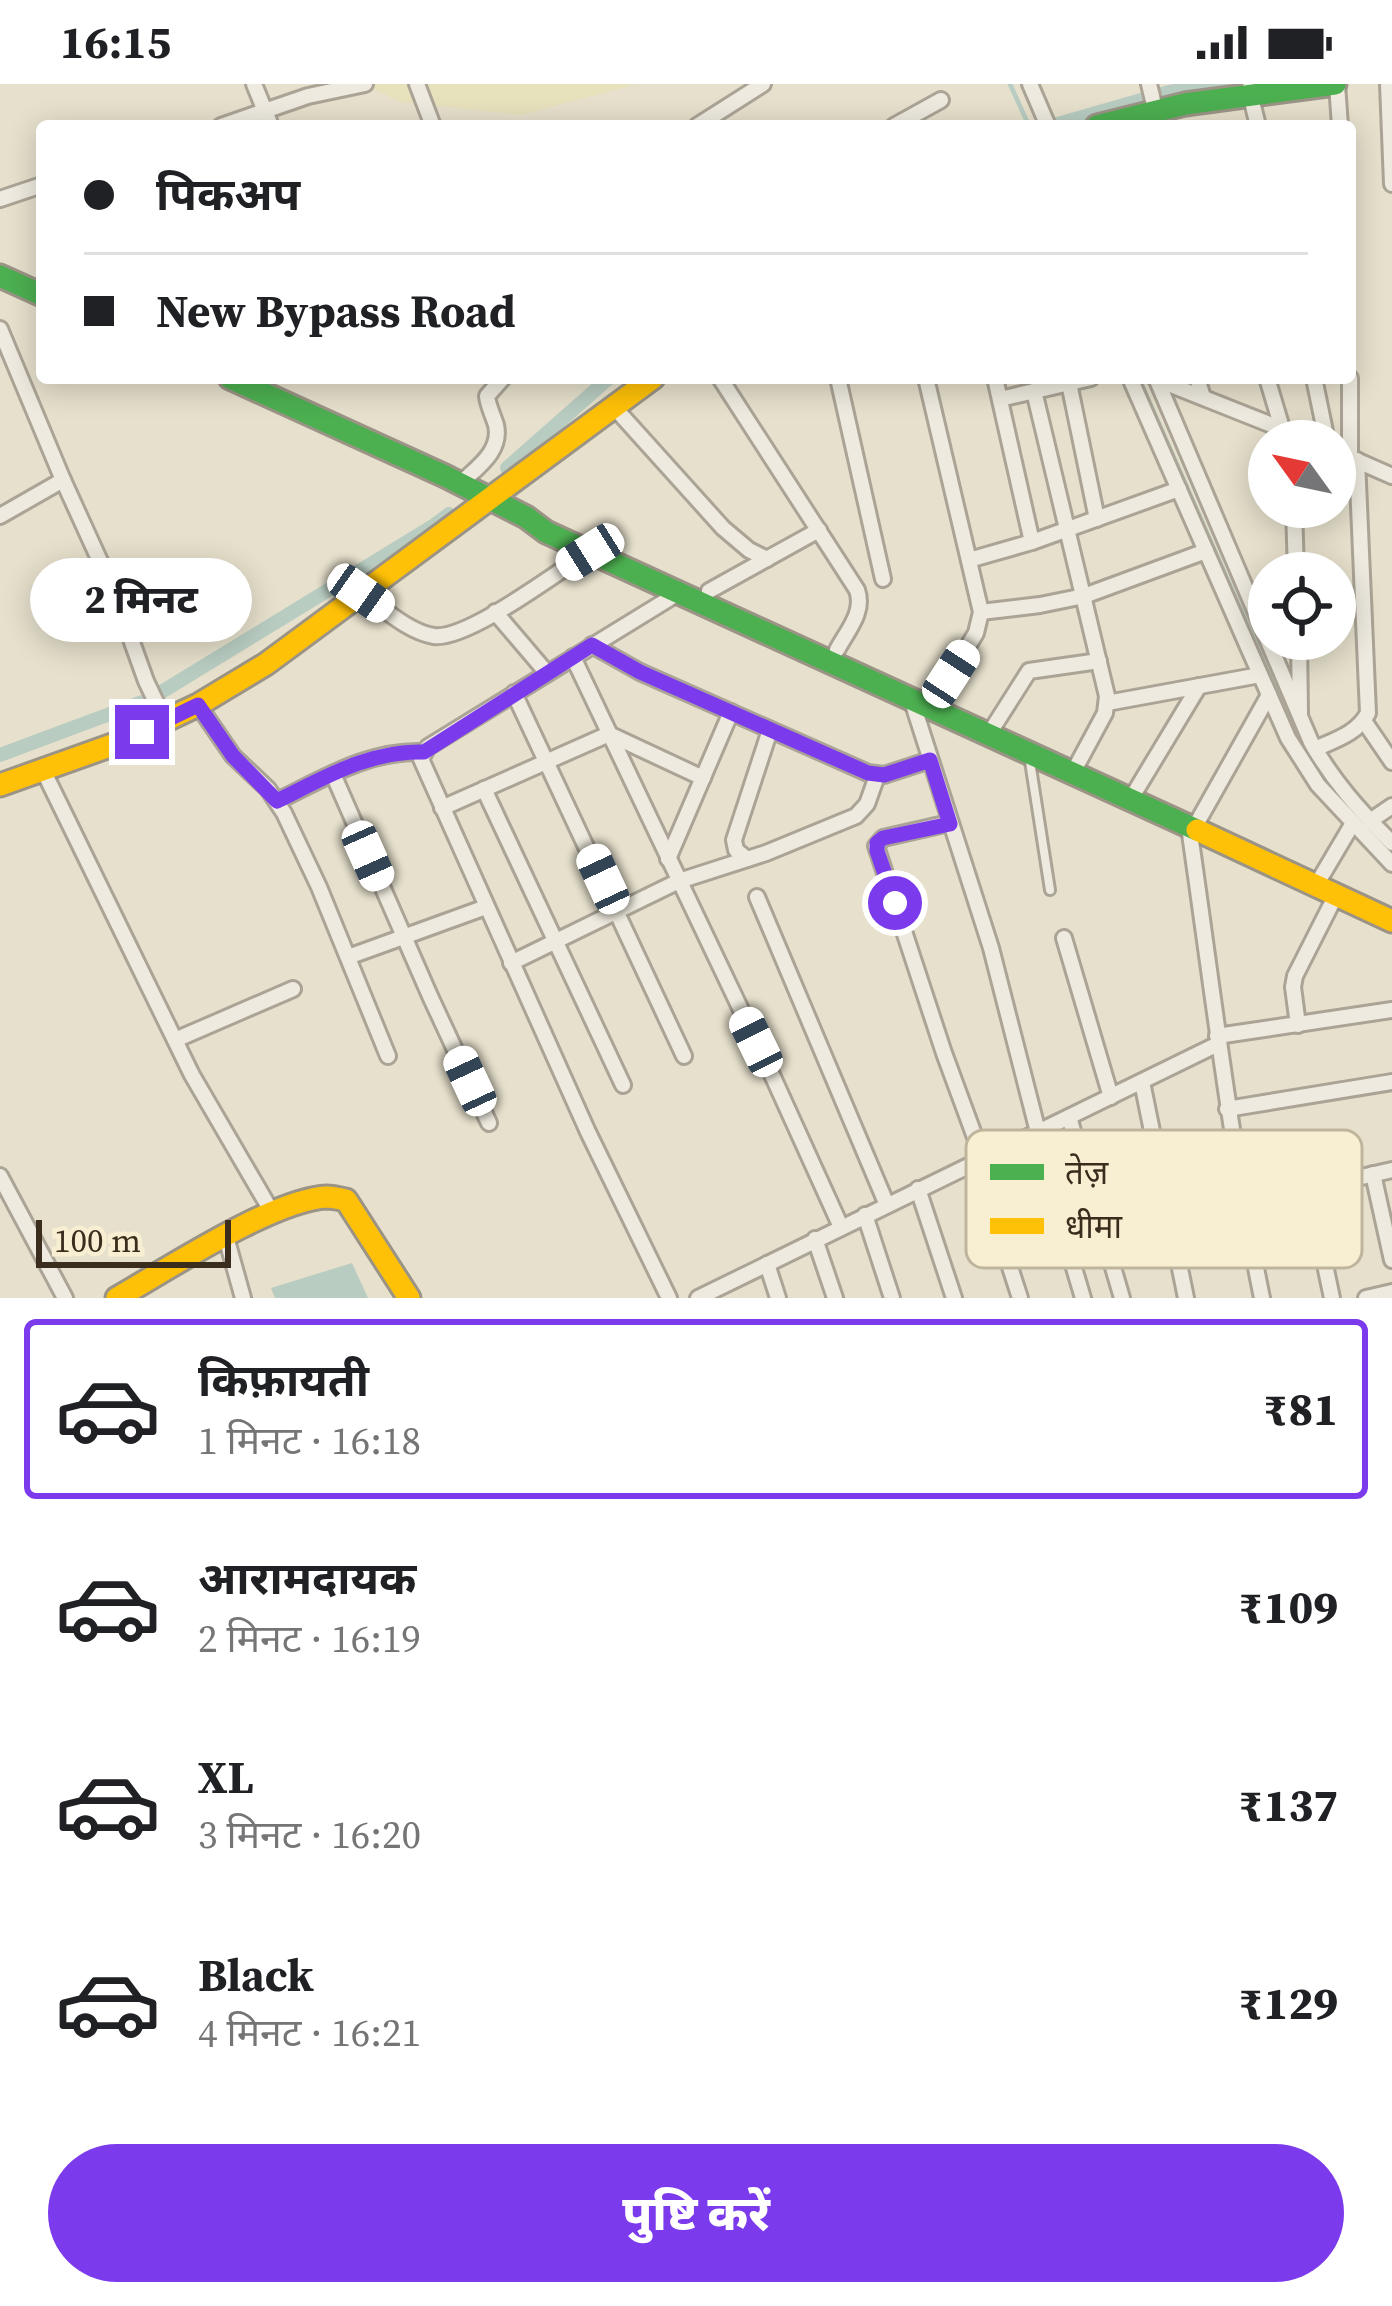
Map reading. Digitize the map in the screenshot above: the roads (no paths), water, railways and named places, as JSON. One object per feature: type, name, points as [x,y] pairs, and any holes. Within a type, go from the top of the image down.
[{"type":"street","points":[[254,84],[268,118],[308,96],[364,84]]},
{"type":"street","points":[[417,84],[431,120]]},
{"type":"street","points":[[706,120],[763,84]]},
{"type":"street","points":[[1030,84],[1046,120]]},
{"type":"street","points":[[1108,120],[1152,95],[1185,115],[1248,88],[1336,84],[1339,120]]},
{"type":"street","points":[[1388,84],[1392,184]]},
{"type":"street","points":[[1248,88],[1256,120]]},
{"type":"street","points":[[906,120],[941,100]]},
{"type":"street","points":[[716,113],[722,120]]},
{"type":"street","points":[[0,199],[36,187]]},
{"type":"street","points":[[0,276],[36,292]]},
{"type":"street","points":[[0,328],[159,708]]},
{"type":"street","points":[[251,384],[526,517],[546,532],[1028,752],[1392,910]]},
{"type":"street","points":[[460,484],[494,448],[496,426],[487,396],[498,384]]},
{"type":"street","points":[[0,784],[118,743],[159,708],[198,705],[266,664],[645,384]]},
{"type":"street","points":[[724,384],[857,590],[859,609],[837,650]]},
{"type":"street","points":[[839,384],[883,579]]},
{"type":"street","points":[[927,384],[981,612],[976,633],[936,698]]},
{"type":"street","points":[[996,384],[1032,542]]},
{"type":"street","points":[[1000,399],[1065,384]]},
{"type":"street","points":[[1069,384],[1097,519]]},
{"type":"street","points":[[1133,384],[1288,738],[1318,785],[1392,864]]},
{"type":"street","points":[[1159,384],[1299,718],[1327,771],[1392,843]]},
{"type":"street","points":[[1171,384],[1257,420]]},
{"type":"street","points":[[1199,384],[1203,397]]},
{"type":"street","points":[[1269,384],[1284,420]]},
{"type":"street","points":[[1316,384],[1323,420]]},
{"type":"street","points":[[1348,420],[1350,384]]},
{"type":"street","points":[[1034,391],[1107,704],[1077,765]]},
{"type":"street","points":[[614,407],[723,528],[767,559]]},
{"type":"street","points":[[1356,460],[1392,476]]},
{"type":"street","points":[[0,516],[63,481]]},
{"type":"street","points":[[969,560],[1179,489]]},
{"type":"street","points":[[526,517],[549,521],[837,650],[1392,921]]},
{"type":"street","points":[[1315,749],[1352,732],[1368,712],[1353,528]]},
{"type":"street","points":[[709,591],[819,530]]},
{"type":"street","points":[[981,612],[1084,596],[1206,551]]},
{"type":"street","points":[[361,593],[435,636],[465,631],[590,552]]},
{"type":"street","points":[[277,801],[364,760],[424,752],[680,592]]},
{"type":"street","points":[[495,612],[547,673]]},
{"type":"street","points":[[592,645],[640,672],[877,776],[930,760]]},
{"type":"street","points":[[573,657],[841,1227]]},
{"type":"street","points":[[1299,660],[1299,718]]},
{"type":"street","points":[[994,726],[1029,671],[1099,661]]},
{"type":"street","points":[[1107,704],[1261,675]]},
{"type":"street","points":[[1135,792],[1199,686]]},
{"type":"street","points":[[514,693],[684,1056]]},
{"type":"street","points":[[1231,1130],[1194,824],[1269,695]]},
{"type":"street","points":[[911,698],[991,948],[1035,1130]]},
{"type":"street","points":[[198,705],[233,756],[277,801],[294,831],[388,1056]]},
{"type":"street","points":[[668,859],[731,712]]},
{"type":"street","points":[[1364,721],[1392,762]]},
{"type":"street","points":[[747,859],[736,850],[734,840],[770,730]]},
{"type":"street","points":[[442,808],[609,734],[703,778]]},
{"type":"street","points":[[424,752],[423,766],[511,963],[669,1298]]},
{"type":"street","points":[[43,770],[175,1040],[273,1214]]},
{"type":"street","points":[[333,775],[489,1123]]},
{"type":"street","points":[[511,963],[679,880],[856,816],[867,804],[877,776]]},
{"type":"street","points":[[484,790],[623,1085]]},
{"type":"street","points":[[1370,821],[1392,806]]},
{"type":"street","points":[[1321,877],[1352,823]]},
{"type":"street","points":[[950,824],[883,838],[876,847],[970,1130]]},
{"type":"street","points":[[1298,1024],[1295,976],[1336,895]]},
{"type":"street","points":[[757,897],[887,1205]]},
{"type":"street","points":[[348,957],[486,907]]},
{"type":"street","points":[[1064,938],[1111,1097]]},
{"type":"street","points":[[175,1040],[293,989]]},
{"type":"street","points":[[1043,1130],[1217,1040],[1392,1010]]},
{"type":"street","points":[[1142,1082],[1152,1130]]},
{"type":"street","points":[[1227,1108],[1392,1082]]},
{"type":"street","points":[[1069,1118],[1073,1130]]},
{"type":"street","points":[[698,1298],[966,1167]]},
{"type":"street","points":[[1362,1176],[1392,1170]]},
{"type":"street","points":[[1372,1174],[1392,1260]]},
{"type":"street","points":[[0,1176],[64,1298]]},
{"type":"street","points":[[918,1190],[955,1298]]},
{"type":"street","points":[[117,1298],[273,1214],[341,1196],[409,1298]]},
{"type":"street","points":[[865,1215],[892,1298]]},
{"type":"street","points":[[226,1237],[243,1298]]},
{"type":"street","points":[[815,1240],[835,1298]]},
{"type":"street","points":[[767,1264],[778,1298]]},
{"type":"street","points":[[1011,1268],[1020,1298]]},
{"type":"street","points":[[1074,1268],[1083,1298]]},
{"type":"street","points":[[1113,1268],[1122,1298]]},
{"type":"street","points":[[1180,1268],[1186,1298]]},
{"type":"street","points":[[1256,1268],[1262,1298]]},
{"type":"street","points":[[1326,1268],[1332,1298]]},
{"type":"street","points":[[1366,1298],[1392,1292]]},
{"type":"lane","points":[[1028,752],[1050,890]]},
{"type":"waterway","points":[[1010,84],[1026,120]]},
{"type":"waterway","points":[[1072,120],[1169,92],[1222,84]]},
{"type":"waterway","points":[[507,468],[602,384]]},
{"type":"waterway","points":[[1142,384],[1301,746]]},
{"type":"waterway","points":[[0,755],[150,699],[449,514]]}]
